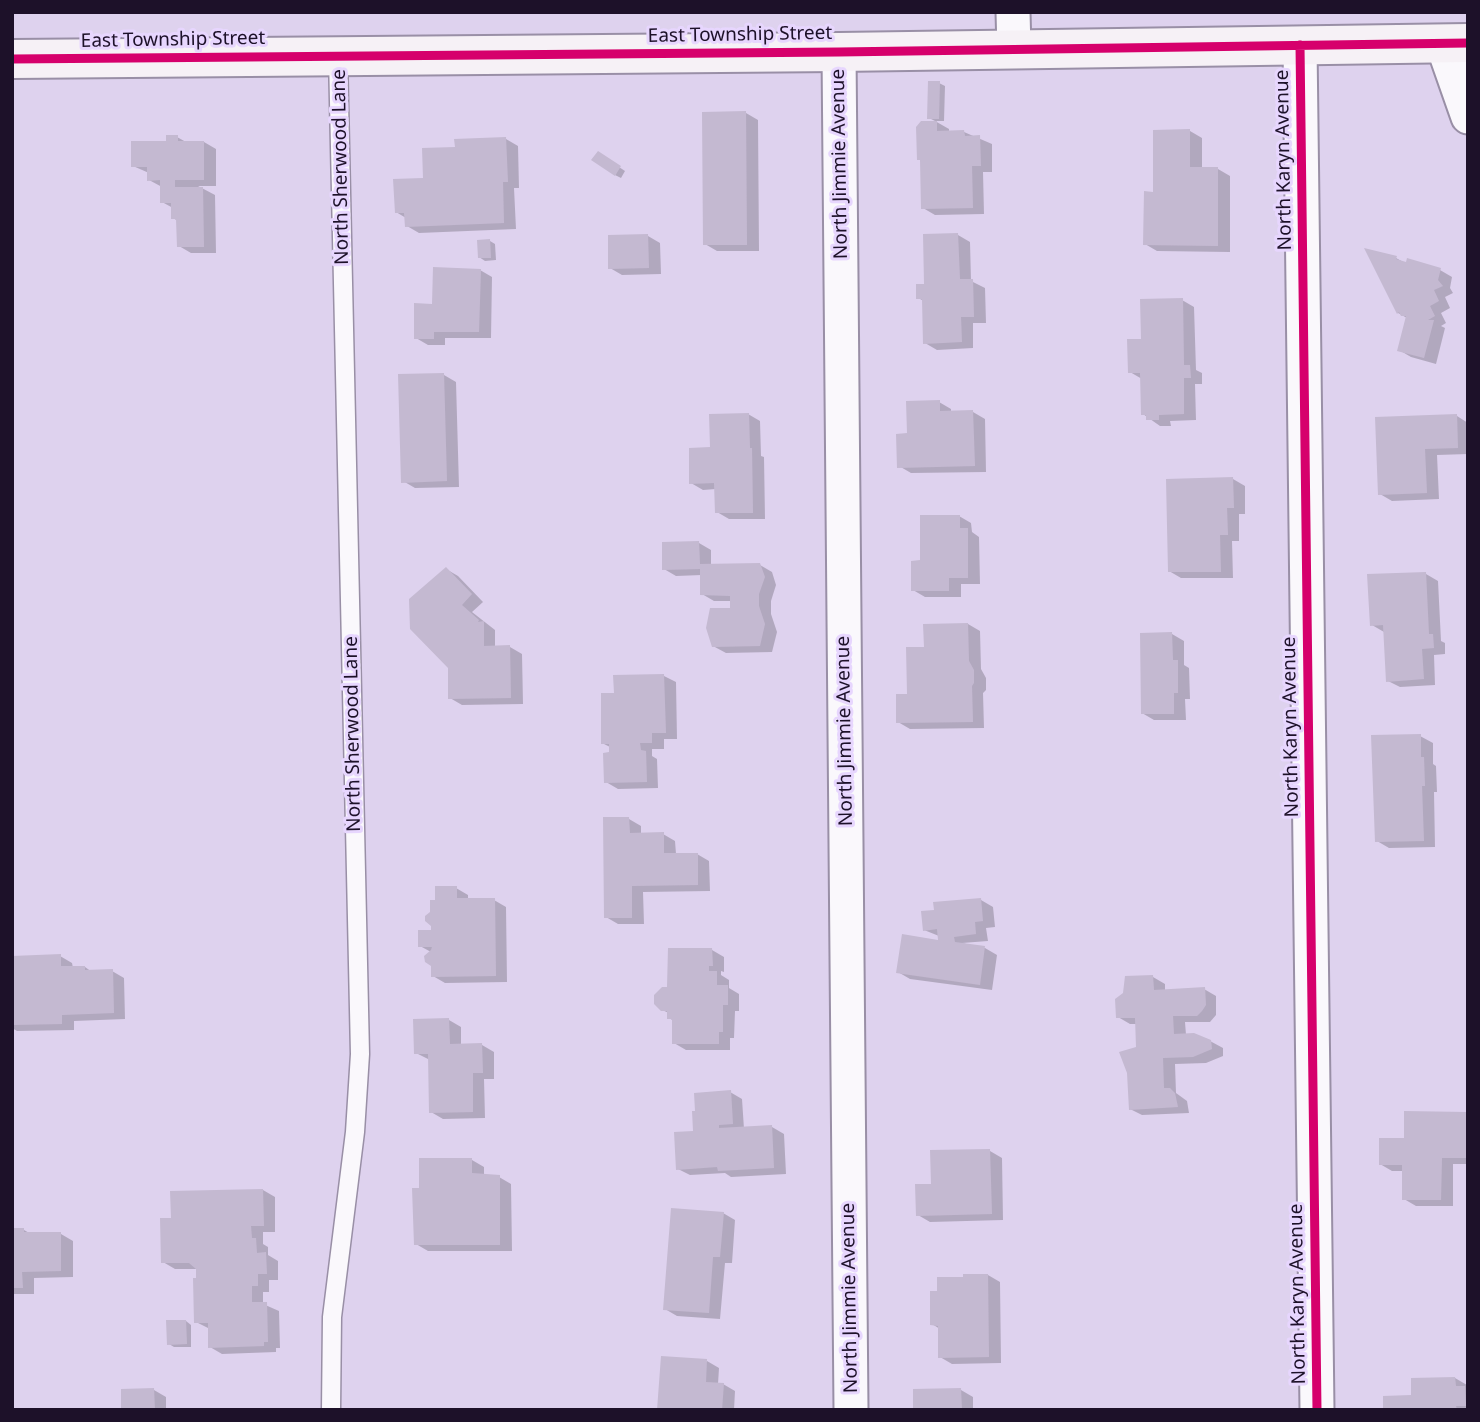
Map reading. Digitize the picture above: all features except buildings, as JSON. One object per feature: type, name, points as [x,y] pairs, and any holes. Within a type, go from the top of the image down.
[{"type":"street","name":"East Township Street","points":[[12,59],[839,52],[1013,31],[1300,45],[1455,43]]},
{"type":"street","points":[[1455,43],[1468,117]]},
{"type":"street","name":"North Karyn Avenue","points":[[1300,45],[1317,1410]]},
{"type":"street","name":"North Jimmie Avenue","points":[[839,52],[851,1410]]},
{"type":"lane","name":"North Sherwood Lane","points":[[331,1410],[332,1317],[355,1132],[360,1054],[338,56]]},
{"type":"cycle path","points":[[12,59],[1468,43]]},
{"type":"cycle path","points":[[1300,45],[1317,1410]]}]
